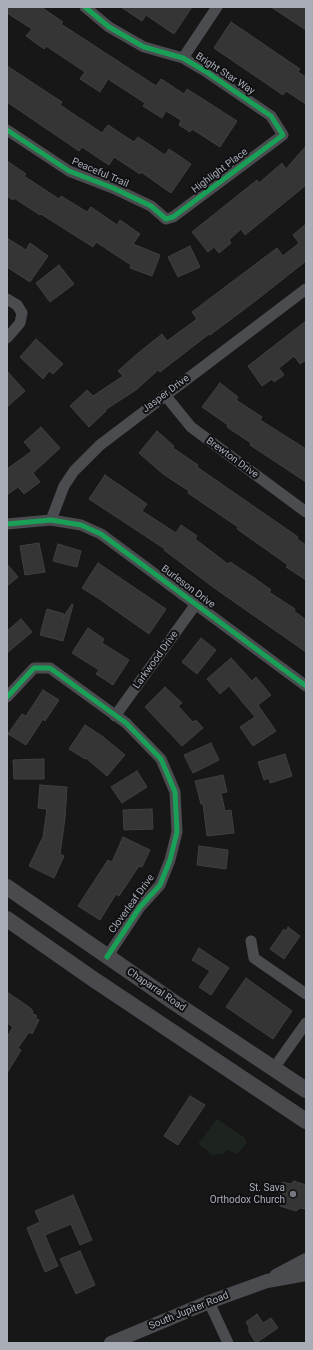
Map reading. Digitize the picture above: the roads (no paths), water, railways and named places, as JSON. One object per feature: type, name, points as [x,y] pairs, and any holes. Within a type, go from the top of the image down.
[{"type":"main road","name":"Chaparral Road","points":[[7,887],[306,1090]]},
{"type":"main road","points":[[7,920],[306,1121]]},
{"type":"main road","points":[[93,979],[107,956]]},
{"type":"street","name":"Bright Star Way","points":[[84,7],[109,27],[144,47],[183,58],[211,74],[270,116],[283,135]]},
{"type":"street","points":[[183,58],[217,7]]},
{"type":"street","name":"Peaceful Trail","points":[[7,130],[69,171],[113,188],[151,206],[166,218]]},
{"type":"street","name":"Highlight Place","points":[[166,218],[174,217],[283,135]]},
{"type":"street","name":"Jasper Drive","points":[[51,520],[64,486],[74,471],[100,445],[306,288]]},
{"type":"street","points":[[7,299],[16,305],[22,313],[20,323],[7,338]]},
{"type":"street","name":"Brewton Drive","points":[[165,395],[191,428],[306,512]]},
{"type":"street","name":"Burleson Drive","points":[[7,524],[51,520],[81,525],[101,534],[306,686]]},
{"type":"street","name":"Larkwood Drive","points":[[115,716],[196,604]]},
{"type":"street","name":"Cloverleaf Drive","points":[[7,697],[34,668],[50,668],[126,723],[161,760],[175,792],[177,832],[170,860],[160,885],[140,907],[107,956]]},
{"type":"street","points":[[251,941],[254,958],[306,994]]},
{"type":"street","points":[[274,1068],[306,1023]]},
{"type":"street","name":"South Jupiter Road","points":[[111,1343],[209,1302],[267,1281],[306,1260]]},
{"type":"street","name":"South Jupiter Road","points":[[267,1281],[306,1274]]},
{"type":"street","points":[[209,1302],[228,1343]]},
{"type":"place","name":"St. Sava Orthodox Church","points":[[293,1194]]}]
